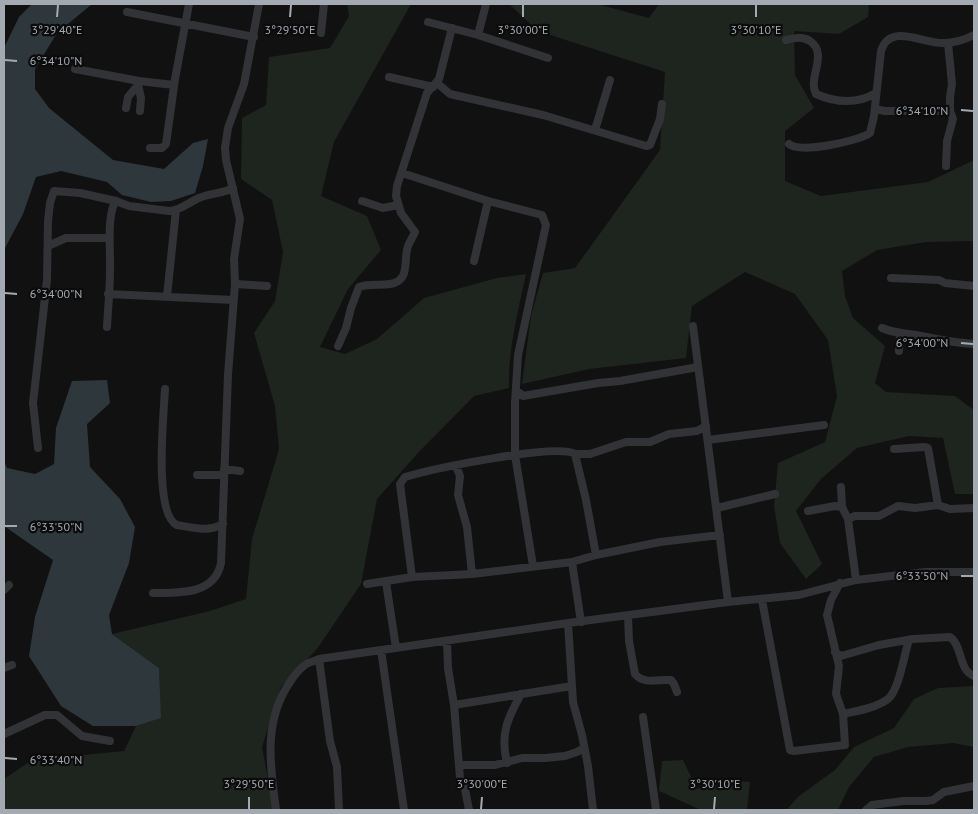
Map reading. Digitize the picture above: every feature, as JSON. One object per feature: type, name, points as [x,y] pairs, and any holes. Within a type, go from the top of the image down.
[{"type":"street","points":[[150,148],[162,148],[166,144],[174,85],[189,4]]},
{"type":"street","points":[[154,593],[193,591],[214,579],[220,570],[235,284],[235,248],[240,229],[234,188],[226,160],[226,142],[228,128],[244,84],[254,37],[258,4]]},
{"type":"street","points":[[322,32],[324,4]]},
{"type":"street","points":[[478,35],[486,4]]},
{"type":"street","points":[[127,12],[254,37]]},
{"type":"street","points":[[428,22],[478,35],[548,58]]},
{"type":"street","points":[[338,346],[346,328],[359,287],[369,284],[392,284],[402,278],[406,271],[408,245],[415,232],[403,218],[398,205],[396,190],[427,94],[435,85],[452,28]]},
{"type":"street","points":[[789,144],[795,148],[824,146],[870,133],[875,109],[881,51],[888,39],[902,35],[948,43],[960,42],[974,36]]},
{"type":"street","points":[[786,40],[805,38],[816,49],[818,58],[813,86],[818,95],[826,98],[855,101],[868,98],[876,93]]},
{"type":"street","points":[[946,166],[947,141],[953,119],[950,111],[952,84],[948,43]]},
{"type":"street","points":[[75,69],[139,83],[174,85]]},
{"type":"street","points":[[389,77],[435,85],[450,94],[543,115],[646,146],[650,145],[660,120],[662,104]]},
{"type":"street","points":[[595,130],[610,80]]},
{"type":"street","points":[[126,108],[128,97],[139,83]]},
{"type":"street","points":[[139,83],[142,98],[140,111]]},
{"type":"street","points":[[875,109],[885,111],[950,111]]},
{"type":"street","points":[[402,173],[488,201],[542,215],[546,225],[518,355],[516,390],[515,455],[533,566]]},
{"type":"street","points":[[38,448],[33,402],[44,306],[49,212],[54,191],[80,193],[149,210],[176,210],[199,198],[226,192],[234,188]]},
{"type":"street","points":[[107,327],[110,269],[109,238],[113,207],[116,201]]},
{"type":"street","points":[[362,201],[383,208],[398,205]]},
{"type":"street","points":[[474,261],[488,201]]},
{"type":"street","points":[[167,296],[176,210]]},
{"type":"street","points":[[48,246],[66,238],[109,238]]},
{"type":"street","points":[[891,278],[939,280],[945,283],[974,286]]},
{"type":"street","points":[[235,284],[267,286]]},
{"type":"street","points":[[108,294],[233,300]]},
{"type":"street","points":[[693,326],[728,602]]},
{"type":"street","points":[[882,328],[892,333],[955,343],[974,344]]},
{"type":"street","points":[[899,351],[900,333]]},
{"type":"street","points":[[516,390],[523,396],[698,367]]},
{"type":"street","points":[[165,389],[161,454],[166,510],[176,525],[209,529],[223,524]]},
{"type":"street","points":[[708,440],[751,436],[824,425]]},
{"type":"street","points":[[412,577],[400,484],[405,477],[515,455],[560,451],[590,454],[626,442],[650,442],[669,434],[697,431],[706,426]]},
{"type":"street","points":[[894,450],[928,448],[938,504]]},
{"type":"street","points":[[575,454],[596,555]]},
{"type":"street","points":[[456,466],[460,476],[458,495],[467,527],[472,574]]},
{"type":"street","points":[[197,475],[240,471]]},
{"type":"street","points":[[841,487],[842,507],[848,519],[856,580]]},
{"type":"street","points":[[717,508],[775,494]]},
{"type":"street","points":[[848,519],[855,516],[880,516],[898,506],[915,508],[938,504],[950,509],[974,508]]},
{"type":"street","points":[[808,511],[835,506],[842,507]]},
{"type":"street","points":[[367,584],[412,577],[472,574],[572,562],[596,555],[660,542],[720,535]]},
{"type":"street","points":[[572,562],[581,622]]},
{"type":"street","points":[[276,810],[270,742],[274,714],[284,690],[295,674],[304,666],[319,659],[568,623],[728,602],[799,595],[856,580],[926,572],[974,572]]},
{"type":"street","points":[[386,582],[396,648]]},
{"type":"street","points":[[762,600],[790,750],[845,745],[843,714],[836,694],[839,666],[827,615],[831,600],[840,583]]},
{"type":"street","points":[[628,616],[629,641],[636,674],[642,680],[671,680],[677,692]]},
{"type":"street","points":[[568,623],[573,702],[589,772],[593,810]]},
{"type":"street","points":[[835,652],[841,656],[870,647],[909,640],[950,637],[954,640],[964,665],[970,674],[974,676]]},
{"type":"street","points":[[843,714],[877,704],[890,696],[898,681],[909,640]]},
{"type":"street","points":[[447,641],[448,668],[454,705],[460,778],[465,790],[469,810]]},
{"type":"street","points":[[381,650],[404,810]]},
{"type":"street","points":[[319,659],[330,741],[337,767],[339,810]]},
{"type":"street","points":[[4,668],[12,665]]},
{"type":"street","points":[[454,705],[572,686]]},
{"type":"street","points":[[507,763],[504,748],[505,730],[521,694]]},
{"type":"street","points":[[4,734],[45,715],[57,715],[82,736],[110,741]]},
{"type":"street","points":[[643,718],[656,810]]},
{"type":"street","points":[[460,765],[496,765],[522,758],[565,756],[584,748]]},
{"type":"street","points":[[866,810],[872,805],[933,800],[944,792],[974,786]]},
{"type":"shaded area","points":[[32,4],[92,4],[57,33],[35,69],[35,89],[49,108],[113,160],[164,169],[193,143],[208,139],[195,193],[171,201],[151,202],[122,195],[107,182],[61,171],[36,177],[23,214],[4,250],[4,48],[19,17]]},
{"type":"shaded area","points":[[347,4],[411,4],[334,142],[321,196],[367,216],[381,250],[348,289],[320,347],[345,354],[377,339],[424,298],[497,278],[526,274],[512,345],[509,388],[474,396],[417,454],[377,499],[361,584],[317,649],[281,687],[262,747],[274,810],[4,810],[4,779],[32,760],[124,751],[136,726],[160,718],[159,668],[112,634],[210,611],[246,599],[252,539],[279,449],[275,406],[254,333],[275,301],[283,252],[272,200],[241,179],[242,118],[266,105],[269,57],[330,48],[349,16]]},
{"type":"shaded area","points":[[509,4],[597,4],[649,18],[659,4],[869,4],[868,17],[839,34],[794,31],[795,75],[814,108],[785,131],[785,181],[821,196],[928,182],[974,160],[974,241],[926,242],[877,250],[842,271],[845,296],[853,318],[885,346],[875,383],[886,392],[955,396],[974,410],[974,494],[955,494],[943,438],[909,436],[857,448],[821,479],[796,511],[822,564],[806,579],[780,543],[774,506],[778,463],[825,442],[837,396],[828,340],[795,294],[745,272],[692,306],[686,358],[589,369],[522,384],[531,316],[543,273],[575,268],[660,150],[665,72],[538,31]]},
{"type":"shaded area","points":[[107,380],[110,403],[87,424],[90,467],[120,499],[135,527],[129,563],[109,615],[112,634],[159,668],[161,718],[136,726],[93,726],[61,706],[29,656],[35,617],[53,560],[4,526],[4,461],[7,468],[35,474],[54,464],[56,428],[72,381]]},
{"type":"shaded area","points":[[974,686],[974,747],[953,743],[908,747],[874,757],[849,787],[838,810],[786,810],[799,796],[835,770],[854,747],[894,728],[914,699],[938,688]]},
{"type":"shaded area","points":[[683,760],[697,789],[722,780],[750,782],[747,810],[701,810],[659,791],[662,761]]}]
